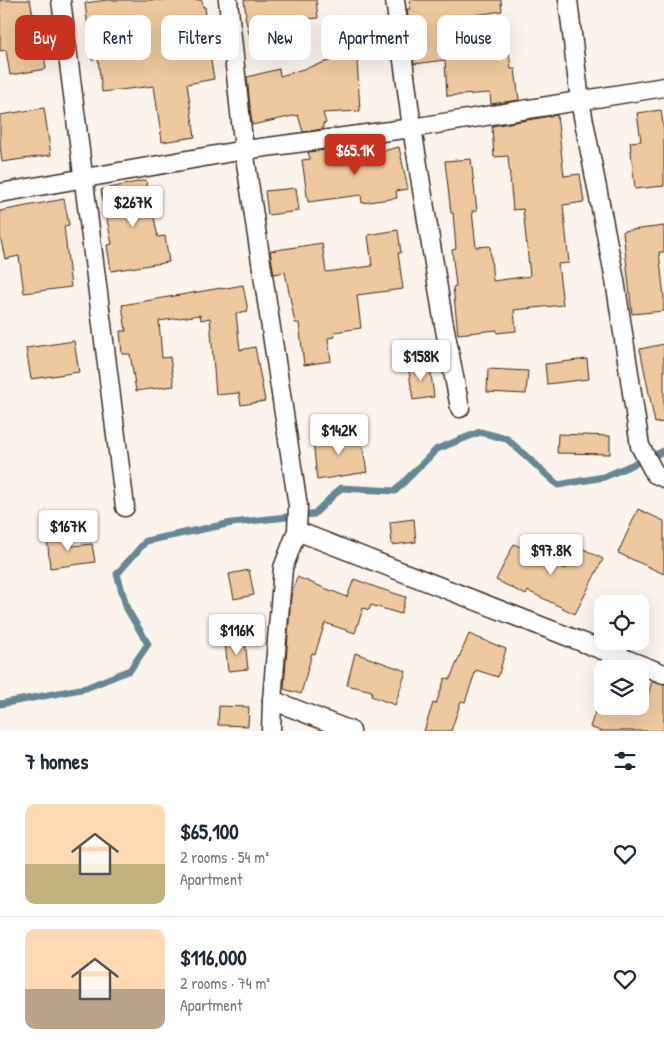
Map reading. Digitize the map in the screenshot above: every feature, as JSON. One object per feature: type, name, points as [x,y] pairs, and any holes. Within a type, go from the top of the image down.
[{"type":"street","points":[[61,0],[125,507]]},
{"type":"street","points":[[228,0],[244,150],[298,506],[297,531],[283,568],[270,731]]},
{"type":"street","points":[[395,0],[412,128],[442,319],[460,408]]},
{"type":"street","points":[[568,0],[580,101],[615,280],[640,446],[660,476]]},
{"type":"street","points":[[0,193],[244,150],[412,128],[664,87]]},
{"type":"street","points":[[297,531],[664,674]]},
{"type":"street","points":[[272,700],[352,731]]},
{"type":"building","points":[[0,0],[30,0],[33,15],[15,15],[15,60],[45,60],[46,69],[10,75],[6,50],[0,51]]},
{"type":"building","points":[[107,0],[202,0],[206,15],[161,15],[161,60],[211,60],[214,79],[187,84],[195,137],[162,142],[154,86],[102,92],[98,60],[151,60],[151,15],[86,15],[85,3]]},
{"type":"building","points":[[244,0],[316,0],[318,18],[311,19],[311,15],[249,15],[249,34]]},
{"type":"building","points":[[409,0],[501,0],[502,11],[476,15],[437,15],[437,60],[445,60],[414,64],[413,60],[427,60],[427,15],[408,15],[407,9],[410,9]]},
{"type":"building","points":[[333,60],[357,60],[360,111],[323,113],[326,123],[323,124],[323,129],[303,132],[298,115],[252,125],[247,77],[279,69],[280,76]]},
{"type":"building","points":[[445,60],[510,60],[511,69],[515,69],[519,100],[491,104],[490,93],[447,96]]},
{"type":"building","points":[[44,108],[51,155],[2,162],[0,115]]},
{"type":"building","points":[[661,110],[664,132],[664,186],[635,189],[630,142],[641,141],[637,113]]},
{"type":"building","points":[[557,115],[564,176],[580,174],[584,202],[563,205],[569,263],[558,264],[563,305],[514,310],[516,331],[497,333],[497,330],[458,334],[453,287],[456,286],[452,250],[456,249],[445,161],[471,159],[477,211],[472,211],[476,247],[490,246],[493,281],[530,276],[523,209],[513,210],[508,156],[494,157],[492,126]]},
{"type":"building","points":[[399,147],[408,189],[396,191],[397,198],[362,203],[361,195],[308,202],[302,160],[310,159],[308,152],[326,150],[327,158],[357,154],[358,157]]},
{"type":"building","points":[[146,180],[158,237],[165,236],[169,262],[111,271],[107,245],[112,244],[101,190]]},
{"type":"building","points":[[296,188],[299,211],[268,215],[265,191]]},
{"type":"building","points":[[64,199],[69,225],[64,226],[71,287],[24,293],[19,256],[5,259],[0,236],[0,211]]},
{"type":"building","points":[[664,226],[664,252],[659,252],[664,311],[632,314],[623,231]]},
{"type":"building","points":[[398,230],[401,253],[398,253],[403,289],[357,295],[361,328],[334,332],[335,337],[328,338],[331,361],[304,365],[299,323],[295,323],[285,272],[274,274],[270,251],[322,243],[326,272],[372,266],[368,235]]},
{"type":"building","points":[[243,285],[248,311],[236,313],[240,350],[255,347],[265,401],[241,405],[239,393],[216,395],[210,318],[201,320],[200,315],[159,321],[162,358],[170,357],[174,386],[136,391],[130,354],[122,354],[120,331],[126,331],[122,305]]},
{"type":"building","points":[[74,341],[79,372],[31,379],[26,348]]},
{"type":"building","points":[[664,344],[664,422],[655,423],[640,349]]},
{"type":"building","points":[[587,359],[589,379],[547,384],[545,364]]},
{"type":"building","points":[[408,365],[430,366],[434,397],[413,400]]},
{"type":"building","points":[[488,369],[528,371],[526,394],[487,392]]},
{"type":"building","points":[[360,431],[367,472],[317,480],[313,439]]},
{"type":"building","points":[[558,434],[610,436],[610,454],[557,453]]},
{"type":"building","points":[[638,509],[664,521],[664,574],[618,553]]},
{"type":"building","points":[[414,519],[416,542],[392,545],[390,522]]},
{"type":"building","points":[[71,534],[72,546],[92,544],[95,562],[50,568],[47,536]]},
{"type":"building","points":[[514,544],[566,569],[578,546],[603,559],[575,614],[528,591],[526,595],[496,580]]},
{"type":"building","points":[[249,570],[254,595],[234,599],[229,574]]},
{"type":"building","points":[[297,577],[347,597],[354,579],[406,597],[401,614],[371,605],[369,610],[363,608],[355,633],[325,623],[315,654],[312,653],[301,694],[284,689],[291,596]]},
{"type":"building","points":[[469,634],[506,649],[498,677],[476,670],[465,702],[461,701],[451,731],[424,731],[433,703],[436,704],[445,678],[450,679]]},
{"type":"building","points":[[245,640],[248,669],[228,671],[225,642]]},
{"type":"building","points":[[355,653],[406,671],[395,705],[371,696],[372,691],[347,685]]},
{"type":"building","points":[[652,681],[664,684],[664,731],[600,731],[590,727],[594,715],[649,715],[649,692]]},
{"type":"building","points":[[219,706],[249,707],[248,726],[218,725]]},
{"type":"waterway","points":[[0,704],[86,688],[130,670],[148,644],[127,609],[117,574],[146,541],[232,523],[314,514],[341,488],[395,491],[437,449],[480,432],[507,439],[558,485],[604,477],[664,451]]}]
